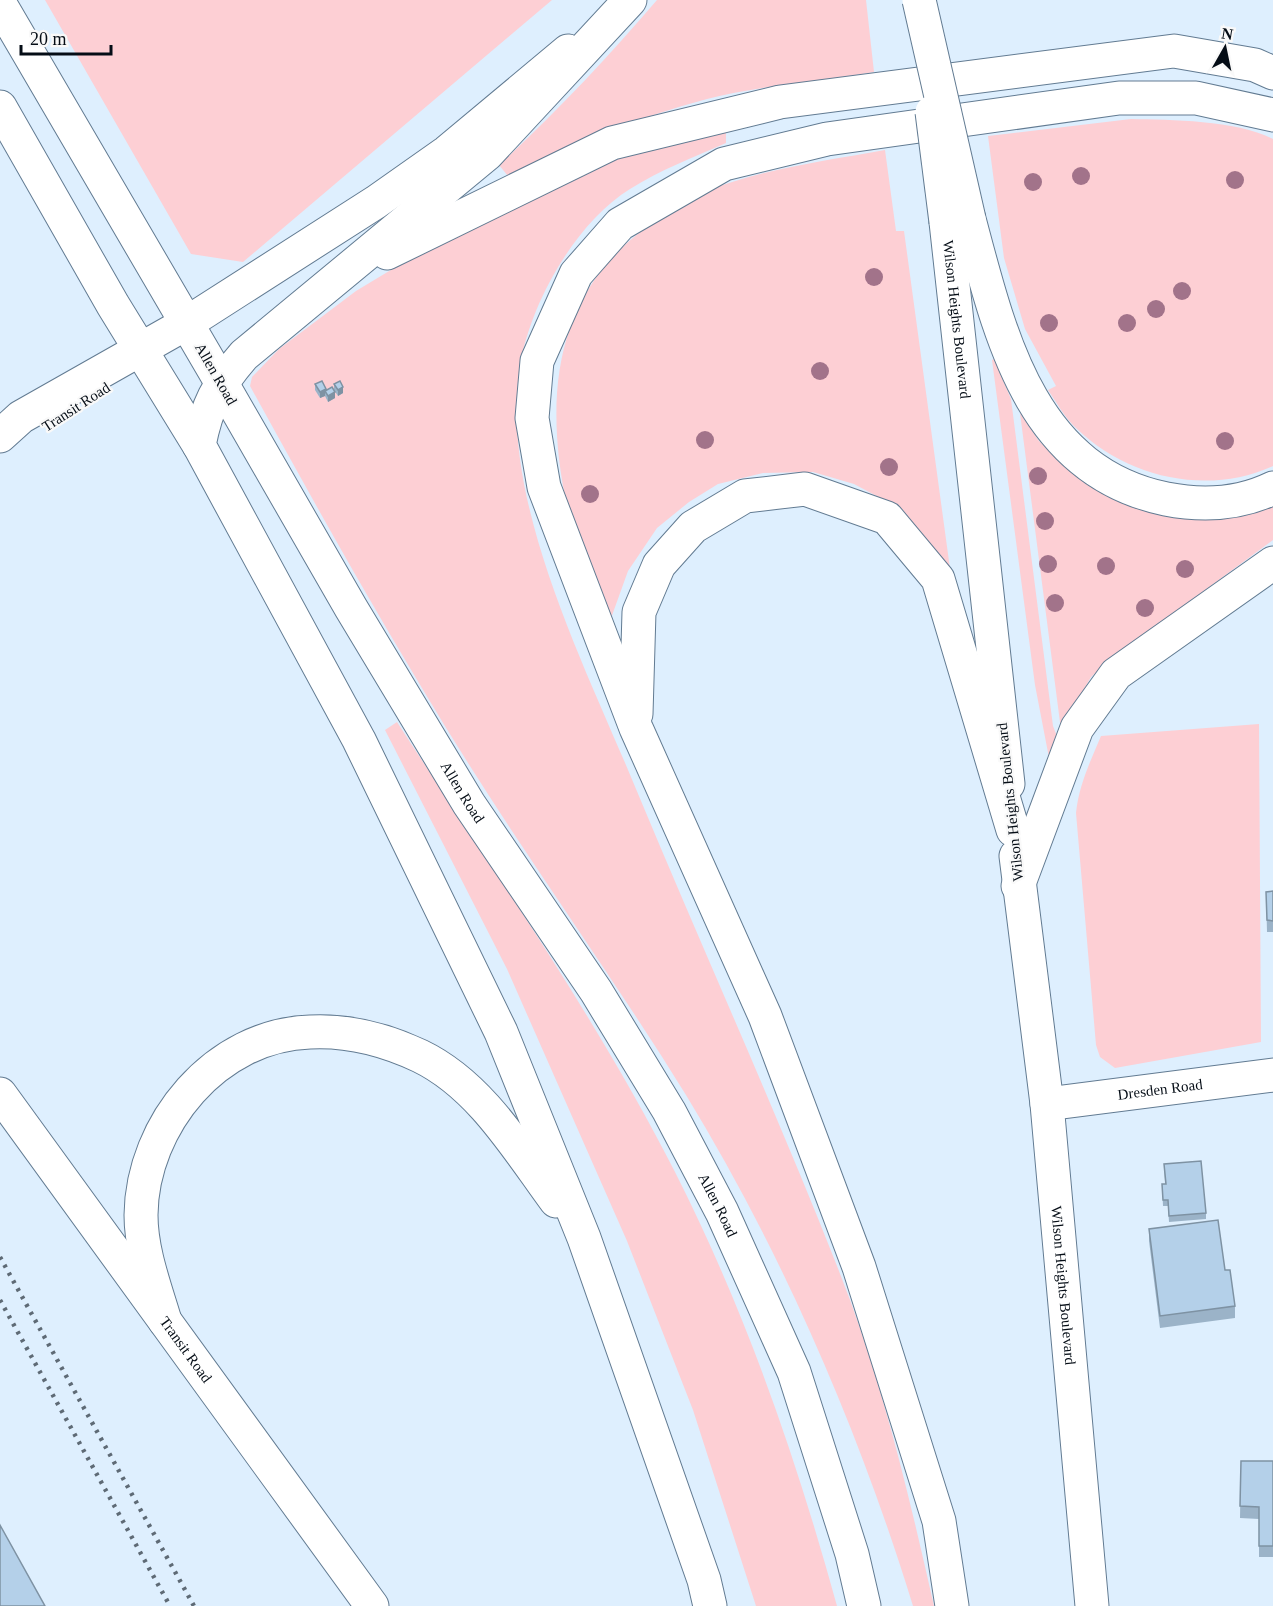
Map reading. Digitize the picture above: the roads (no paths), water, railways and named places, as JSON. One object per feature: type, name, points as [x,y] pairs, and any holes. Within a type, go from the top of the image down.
[{"type":"main road","points":[[199,445],[204,420],[221,382],[253,346],[487,154],[630,0]]},
{"type":"main road","name":"Transit Road","points":[[0,436],[21,417],[187,323],[316,242],[447,152],[630,0]]},
{"type":"main road","points":[[918,0],[958,221],[1016,373],[1051,430],[1089,467],[1143,494],[1190,504],[1240,500],[1273,488]]},
{"type":"main road","name":"Allen Road","points":[[0,4],[351,608],[469,804],[596,991],[669,1111],[722,1212],[794,1372],[852,1554],[864,1606]]},
{"type":"main road","points":[[332,282],[612,143],[780,102],[1174,51],[1255,65],[1273,73]]},
{"type":"main road","points":[[952,1606],[939,1521],[859,1267],[765,1016],[636,728],[544,487],[532,418],[537,361],[576,274],[620,224],[724,164],[827,139],[1119,98],[1196,98],[1273,115]]},
{"type":"main road","points":[[0,107],[140,350],[199,445],[359,740],[501,1032],[584,1238],[704,1580],[710,1606]]},
{"type":"main road","name":"Wilson Heights Boulevard","points":[[958,221],[1018,886],[1047,1104],[1092,1606]]},
{"type":"main road","name":"Transit Road","points":[[0,449],[31,437],[112,386],[140,350]]},
{"type":"main road","points":[[636,728],[639,612],[659,565],[693,527],[745,496],[805,489],[887,518],[938,579],[1013,830]]},
{"type":"main road","points":[[1018,886],[1077,728],[1116,674],[1273,563]]},
{"type":"main road","points":[[165,1321],[148,1266],[142,1222],[144,1183],[154,1148],[173,1113],[214,1067],[251,1045],[279,1037],[308,1032],[338,1032],[382,1040],[421,1057],[447,1073],[466,1088],[491,1115],[584,1238]]},
{"type":"main road","name":"Dresden Road","points":[[1047,1104],[1273,1075]]},
{"type":"main road","name":"Transit Road","points":[[0,1094],[372,1606]]},
{"type":"railway","points":[[0,1257],[194,1606]]},
{"type":"railway","points":[[0,1300],[170,1606]]}]
